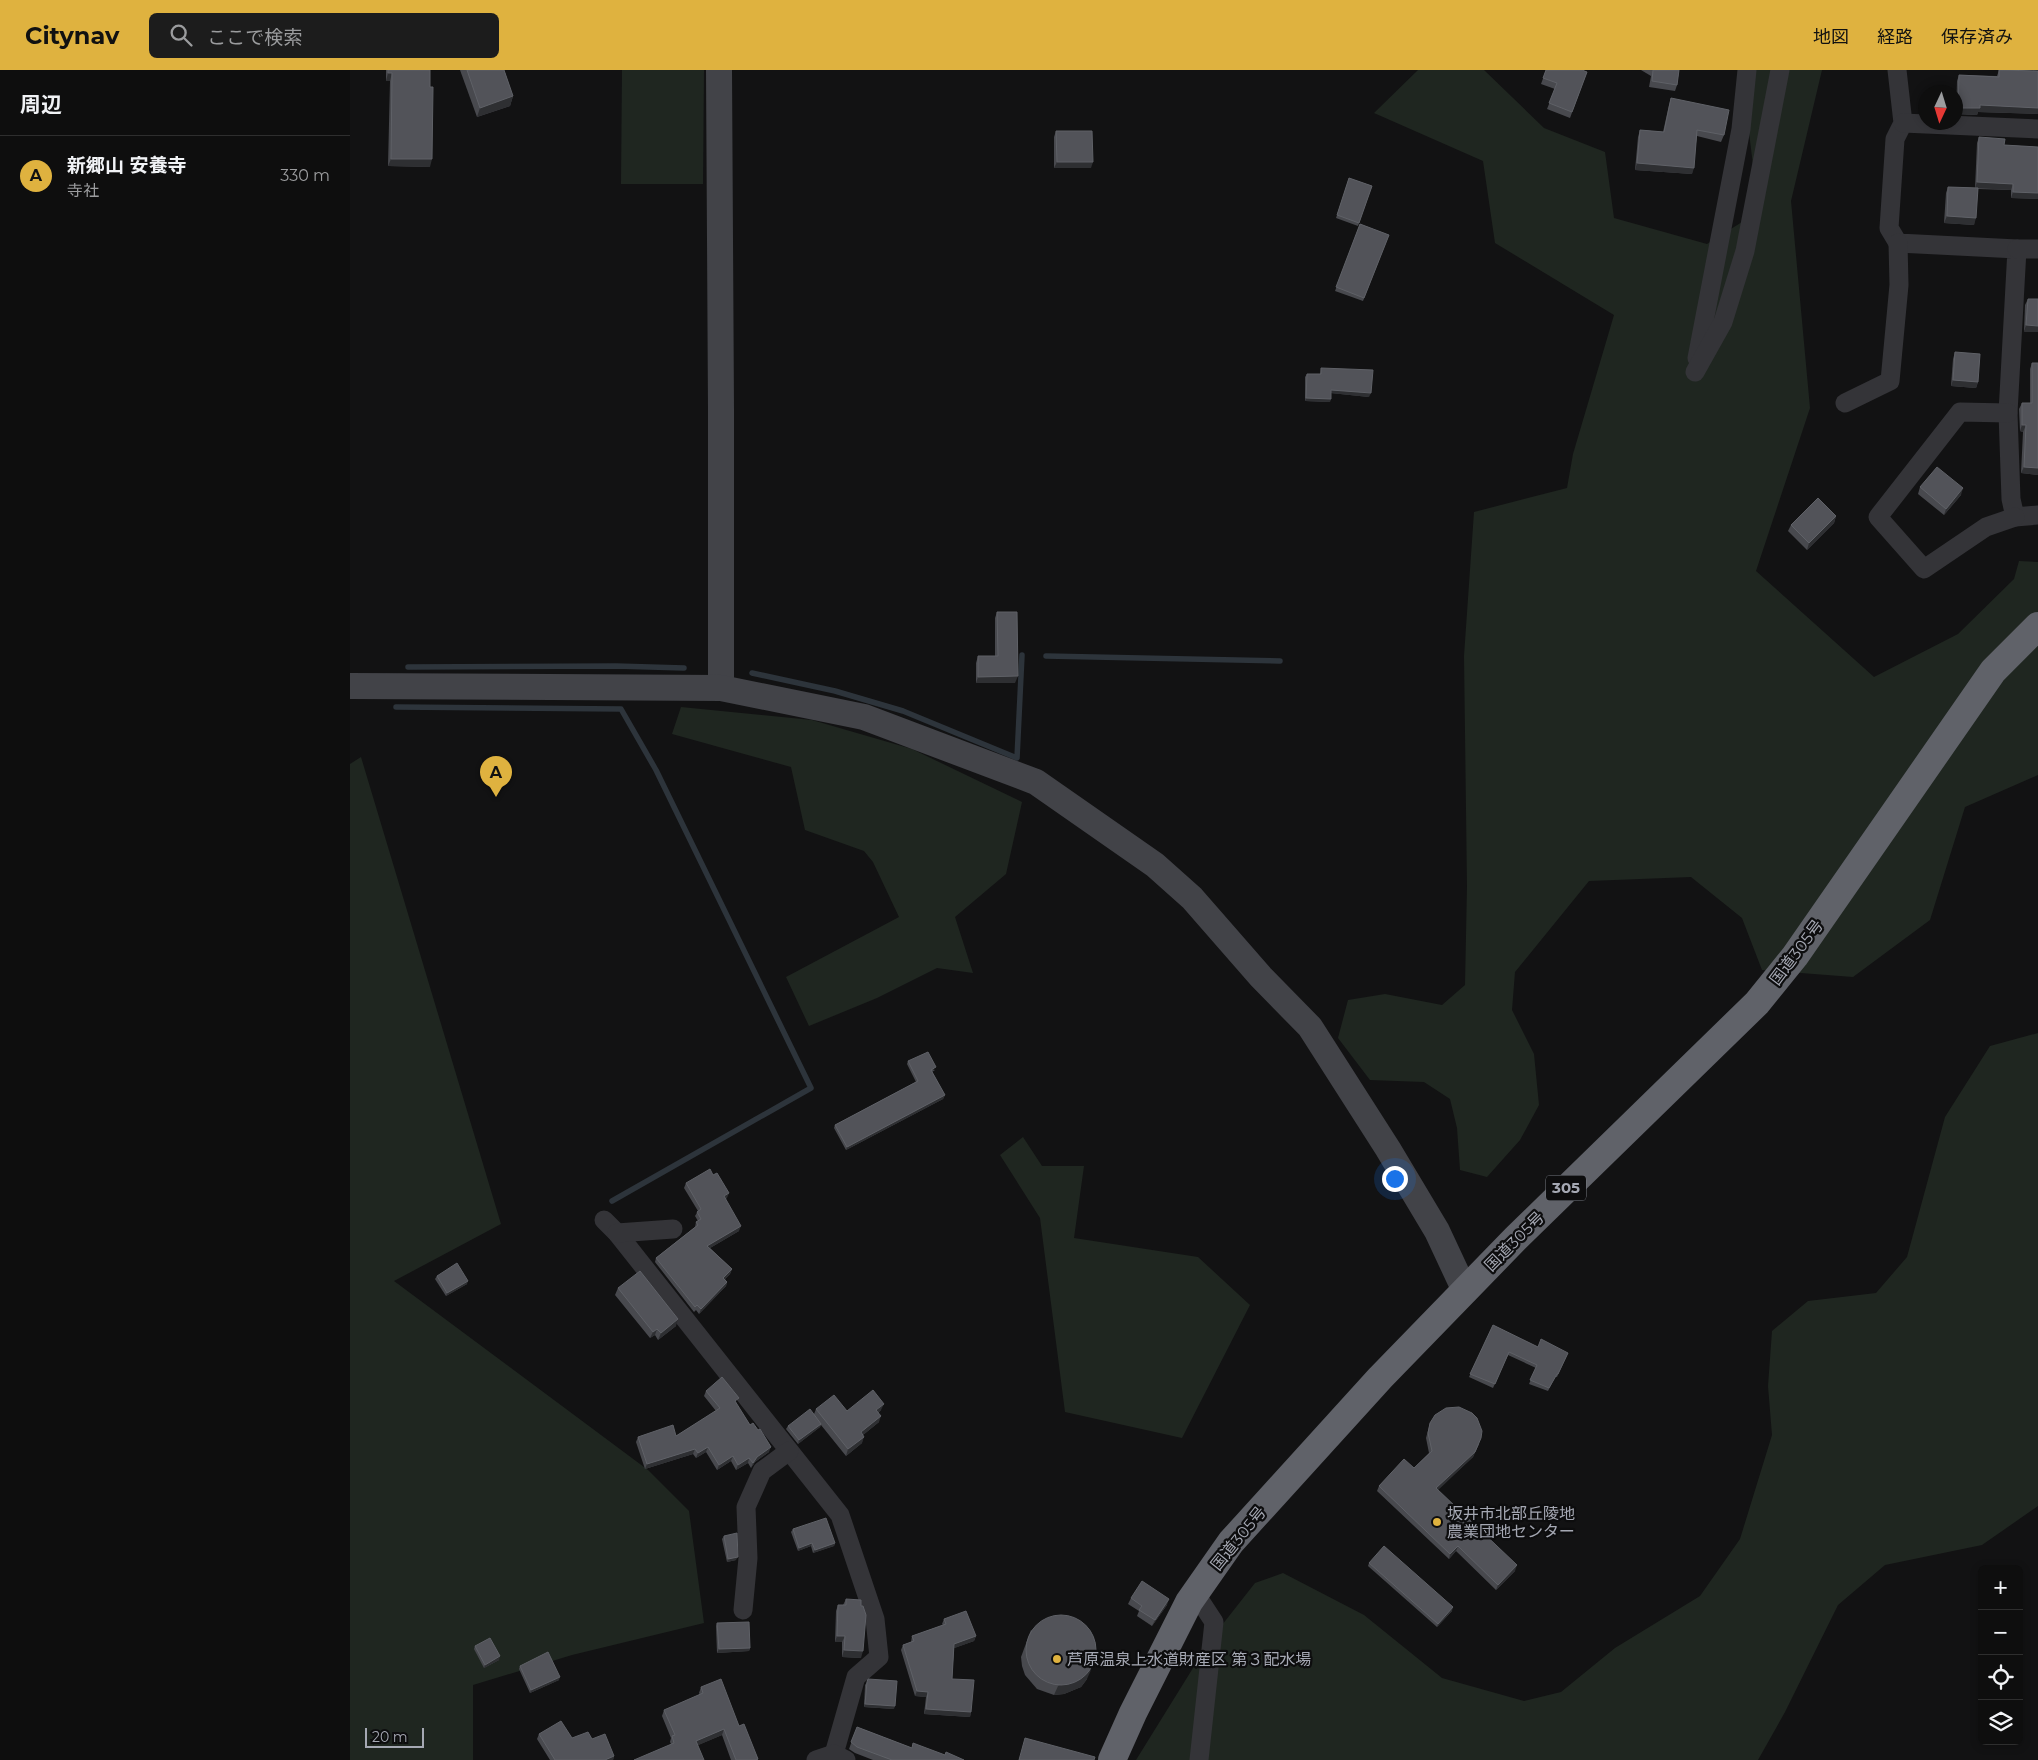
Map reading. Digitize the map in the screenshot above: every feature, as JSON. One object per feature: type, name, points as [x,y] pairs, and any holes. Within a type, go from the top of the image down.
[{"type":"highway","name":"国道305号","points":[[1112,1760],[1133,1713],[1189,1602],[1231,1542],[1380,1378],[1536,1218],[1757,1003],[1795,956],[1993,671],[2038,626]]},
{"type":"street","points":[[719,70],[722,409],[721,688]]},
{"type":"street","points":[[1747,70],[1741,129],[1695,372],[1723,322],[1745,251],[1780,70]]},
{"type":"street","points":[[1845,403],[1890,381],[1899,285],[1898,243],[1889,228],[1895,139],[1903,123],[1897,70]]},
{"type":"street","points":[[1903,123],[2038,130]]},
{"type":"street","points":[[1898,243],[2038,249]]},
{"type":"street","points":[[2015,517],[2011,499],[2008,413],[2017,249]]},
{"type":"street","points":[[2008,413],[1960,412],[1878,517],[1924,569],[1986,527],[2015,517],[2038,515]]},
{"type":"street","points":[[350,686],[721,688],[864,717],[1036,782],[1155,865],[1192,898],[1261,977],[1310,1027],[1388,1149],[1437,1231],[1465,1291]]},
{"type":"street","points":[[673,1229],[610,1226],[840,1515],[874,1620],[879,1657],[856,1677],[840,1757],[816,1760]]},
{"type":"street","points":[[743,1610],[748,1558],[746,1507],[762,1471],[789,1451]]},
{"type":"street","points":[[1195,1593],[1214,1622],[1199,1760]]},
{"type":"shaded area","points":[[622,70],[704,70],[703,184],[621,184]]},
{"type":"shaded area","points":[[1418,70],[1484,70],[1544,128],[1605,152],[1614,218],[1707,244],[1742,222],[1753,165],[1744,92],[1749,70],[1822,70],[1791,201],[1810,408],[1756,571],[1874,677],[1958,634],[2014,579],[2019,561],[2038,562],[2038,775],[1965,807],[1930,920],[1853,977],[1762,970],[1742,918],[1691,877],[1589,881],[1515,972],[1512,1010],[1534,1054],[1539,1105],[1520,1140],[1487,1177],[1460,1170],[1457,1128],[1450,1099],[1424,1082],[1370,1080],[1338,1038],[1348,1000],[1385,994],[1442,1005],[1465,985],[1467,886],[1464,656],[1474,512],[1567,488],[1573,454],[1614,315],[1495,243],[1483,161],[1374,113]]},
{"type":"shaded area","points":[[681,707],[812,720],[912,749],[1022,802],[1006,874],[955,917],[973,973],[937,968],[877,998],[809,1026],[786,977],[899,917],[873,862],[864,851],[805,830],[791,767],[672,734]]},
{"type":"shaded area","points":[[361,757],[501,1224],[394,1281],[648,1470],[689,1511],[704,1623],[572,1655],[473,1685],[473,1760],[350,1760],[350,764]]},
{"type":"shaded area","points":[[2038,1033],[2038,1506],[1982,1545],[1885,1565],[1838,1605],[1785,1712],[1758,1760],[1136,1760],[1211,1639],[1255,1583],[1283,1573],[1364,1615],[1442,1678],[1524,1701],[1561,1692],[1615,1648],[1700,1596],[1740,1539],[1772,1435],[1768,1386],[1772,1331],[1808,1301],[1876,1293],[1907,1257],[1945,1117],[1990,1046]]},
{"type":"shaded area","points":[[1023,1137],[1042,1166],[1084,1166],[1074,1238],[1198,1257],[1250,1305],[1182,1438],[1065,1412],[1040,1218],[1000,1155]]},
{"type":"building","points":[[388,70],[430,70],[430,87],[433,87],[432,159],[391,159],[392,73],[388,73]]},
{"type":"building","points":[[467,70],[504,70],[513,96],[480,108]]},
{"type":"building","points":[[1546,70],[1582,70],[1587,72],[1572,112],[1549,103],[1557,83],[1543,78]]},
{"type":"building","points":[[1653,70],[1679,70],[1677,85],[1652,81]]},
{"type":"building","points":[[1999,70],[2038,71],[2038,108],[1980,105],[1980,108],[1963,108],[1963,85],[1959,85],[1959,75],[1999,77]]},
{"type":"building","points":[[1671,98],[1729,110],[1724,135],[1697,130],[1694,168],[1637,163],[1640,130],[1664,132]]},
{"type":"building","points":[[1056,131],[1092,131],[1093,162],[1057,162]]},
{"type":"building","points":[[1979,137],[2005,139],[2004,145],[2038,147],[2038,193],[2013,192],[2013,184],[1977,182]]},
{"type":"building","points":[[1349,178],[1372,186],[1359,223],[1337,215]]},
{"type":"building","points":[[1948,187],[1978,188],[1976,218],[1947,216]]},
{"type":"building","points":[[1360,224],[1389,235],[1364,298],[1336,287]]},
{"type":"building","points":[[2028,299],[2038,299],[2038,326],[2026,325]]},
{"type":"building","points":[[1955,352],[1980,354],[1978,382],[1953,380]]},
{"type":"building","points":[[2032,363],[2038,363],[2038,468],[2024,467],[2026,425],[2022,425],[2022,403],[2032,403]]},
{"type":"building","points":[[1321,368],[1373,370],[1371,393],[1331,390],[1331,399],[1306,398],[1307,374],[1321,374]]},
{"type":"building","points":[[1937,467],[1963,488],[1946,509],[1920,487]]},
{"type":"building","points":[[1818,498],[1836,516],[1809,543],[1791,525]]},
{"type":"building","points":[[997,612],[1017,612],[1018,676],[978,677],[978,656],[998,656]]},
{"type":"building","points":[[928,1052],[936,1067],[931,1070],[945,1095],[847,1147],[835,1125],[918,1081],[908,1061]]},
{"type":"building","points":[[710,1169],[713,1175],[717,1173],[729,1193],[724,1196],[741,1226],[707,1246],[732,1269],[723,1278],[727,1282],[701,1309],[697,1305],[695,1307],[656,1258],[698,1225],[696,1222],[701,1219],[697,1212],[701,1209],[686,1183]]},
{"type":"building","points":[[457,1263],[468,1281],[447,1293],[437,1276]]},
{"type":"building","points":[[640,1271],[678,1319],[661,1333],[657,1329],[653,1332],[618,1288]]},
{"type":"building","points":[[1493,1325],[1538,1347],[1541,1339],[1568,1353],[1549,1388],[1530,1380],[1537,1365],[1509,1352],[1495,1384],[1470,1374]]},
{"type":"building","points":[[722,1377],[739,1398],[735,1401],[750,1425],[753,1423],[758,1430],[760,1429],[771,1447],[757,1457],[753,1463],[749,1458],[738,1465],[733,1456],[719,1465],[708,1447],[698,1453],[695,1449],[647,1464],[638,1437],[673,1425],[676,1436],[720,1408],[706,1391]]},
{"type":"building","points":[[873,1390],[884,1404],[876,1410],[881,1416],[861,1432],[864,1437],[848,1449],[816,1409],[834,1395],[847,1411]]},
{"type":"building","points":[[1459,1407],[1472,1413],[1477,1418],[1482,1431],[1481,1438],[1475,1452],[1436,1488],[1517,1565],[1498,1585],[1458,1546],[1450,1554],[1379,1486],[1404,1459],[1414,1468],[1432,1451],[1428,1433],[1430,1423],[1435,1415],[1446,1408]]},
{"type":"building","points":[[810,1409],[821,1424],[799,1440],[788,1426]]},
{"type":"building","points":[[826,1518],[835,1543],[815,1550],[812,1543],[799,1548],[793,1529]]},
{"type":"building","points":[[737,1533],[738,1557],[728,1559],[724,1536]]},
{"type":"building","points":[[1384,1546],[1453,1607],[1438,1624],[1369,1563]]},
{"type":"building","points":[[1142,1581],[1169,1599],[1155,1620],[1139,1610],[1142,1606],[1131,1598]]},
{"type":"building","points":[[846,1599],[861,1600],[861,1606],[863,1606],[866,1615],[863,1651],[844,1650],[845,1636],[837,1636],[838,1605],[846,1605]]},
{"type":"building","points":[[966,1611],[976,1636],[954,1644],[952,1679],[974,1680],[971,1712],[926,1709],[928,1692],[917,1691],[903,1645],[914,1641],[912,1636],[946,1624],[944,1619]]},
{"type":"building","name":"芦原温泉上水道財産区 第３配水場","points":[[1068,1615],[1081,1621],[1090,1630],[1094,1636],[1096,1650],[1094,1664],[1086,1675],[1075,1683],[1054,1685],[1047,1683],[1036,1675],[1028,1664],[1026,1643],[1028,1636],[1036,1625],[1047,1617]]},
{"type":"building","points":[[749,1622],[750,1648],[719,1649],[717,1623]]},
{"type":"building","points":[[490,1638],[500,1656],[485,1665],[475,1646]]},
{"type":"building","points":[[548,1652],[560,1677],[531,1690],[520,1666]]},
{"type":"building","points":[[721,1679],[739,1726],[744,1724],[758,1759],[736,1760],[724,1729],[696,1741],[704,1760],[634,1760],[674,1743],[672,1736],[675,1735],[664,1710],[703,1693],[701,1687]]},
{"type":"building","points":[[868,1679],[897,1681],[895,1706],[865,1704]]},
{"type":"building","points":[[561,1721],[572,1738],[588,1732],[592,1739],[605,1734],[614,1756],[605,1760],[555,1760],[539,1734]]},
{"type":"building","points":[[857,1727],[912,1748],[913,1743],[945,1755],[946,1752],[964,1760],[892,1760],[857,1747],[851,1742]]},
{"type":"building","points":[[1025,1738],[1095,1757],[1094,1760],[1019,1760]]},
{"type":"waterway","points":[[752,673],[835,691],[903,711],[1017,758],[1022,655]]},
{"type":"waterway","points":[[1046,656],[1280,661]]},
{"type":"waterway","points":[[408,667],[616,666],[684,668]]},
{"type":"waterway","points":[[396,707],[621,709],[656,770],[811,1088],[612,1201]]},
{"type":"place","name":"新郷山 安養寺","points":[[496,797]]},
{"type":"place","name":"坂井市北部丘陵地 農業団地センター","points":[[1437,1522]]},
{"type":"place","name":"芦原温泉上水道財産区 第３配水場","points":[[1057,1659]]}]
